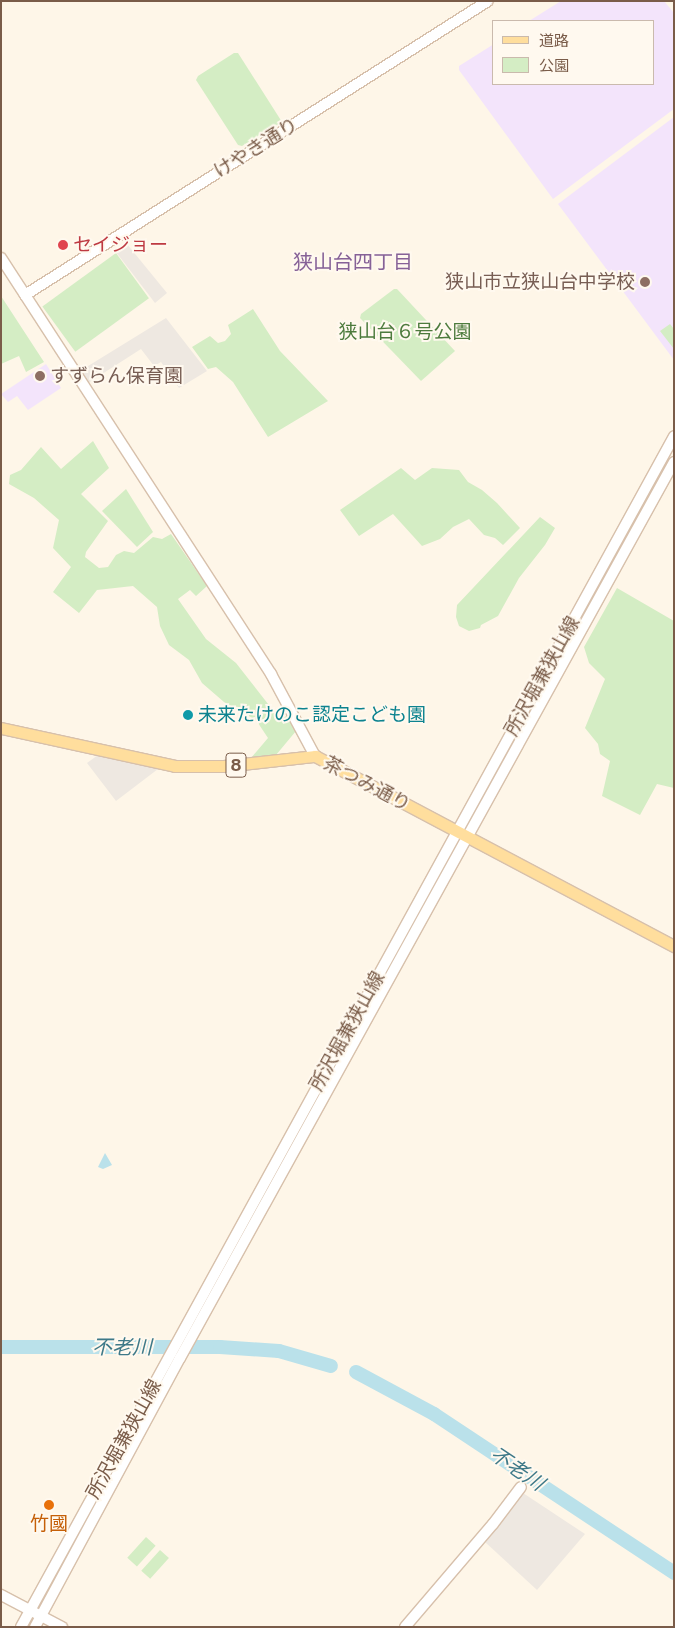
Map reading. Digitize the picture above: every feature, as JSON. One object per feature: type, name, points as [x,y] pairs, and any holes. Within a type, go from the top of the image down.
[{"type":"main road","name":"けやき通り","points":[[25,295],[488,1]]},
{"type":"main road","points":[[1,258],[271,674],[315,756]]},
{"type":"main road","name":"所沢堀兼狭山線","points":[[21,1627],[175,1358],[191,1339],[674,436]]},
{"type":"main road","name":"所沢堀兼狭山線","points":[[35,1627],[175,1358],[179,1339],[461,835],[674,462]]},
{"type":"main road","name":"茶つみ通り","points":[[1,728],[175,766],[210,767],[315,756],[461,835],[674,946]]},
{"type":"main road","points":[[405,1627],[493,1524],[521,1487]]},
{"type":"main road","points":[[1,1595],[62,1627]]},
{"type":"shaded area","points":[[561,1],[664,1],[674,13],[674,109],[553,199],[459,70],[459,66],[492,45],[492,85],[655,85],[655,20],[531,20]]},
{"type":"shaded area","name":"狭山市立狭山台中学校","points":[[674,117],[674,360],[558,204]]},
{"type":"shaded area","points":[[127,244],[167,293],[155,303],[116,252]]},
{"type":"shaded area","points":[[166,318],[207,371],[179,388],[161,362],[154,366],[141,349],[88,383],[80,371]]},
{"type":"shaded area","name":"すずらん保育園","points":[[46,364],[61,388],[28,410],[17,396],[8,402],[1,394]]},
{"type":"shaded area","points":[[98,755],[158,769],[116,801],[87,763]]},
{"type":"shaded area","points":[[523,1493],[585,1534],[537,1590],[485,1542],[485,1538],[520,1494]]},
{"type":"green space","points":[[234,53],[238,53],[282,122],[242,146],[238,145],[196,80],[198,76]]},
{"type":"green space","points":[[116,253],[149,298],[75,352],[42,306]]},
{"type":"green space","name":"狭山台６号公園","points":[[394,289],[397,289],[455,351],[421,381],[360,318],[361,314]]},
{"type":"green space","points":[[1,296],[44,362],[26,372],[19,356],[1,364]]},
{"type":"green space","points":[[253,309],[280,351],[328,401],[268,437],[233,382],[216,367],[208,369],[192,347],[210,336],[218,343],[225,341],[231,334],[228,325]]},
{"type":"green space","points":[[670,324],[674,329],[674,349],[660,331]]},
{"type":"green space","points":[[93,441],[109,468],[81,494],[108,521],[86,552],[85,557],[99,568],[108,567],[116,555],[124,551],[134,553],[153,537],[162,539],[171,534],[207,586],[196,596],[190,590],[178,599],[206,639],[236,663],[279,718],[287,716],[296,731],[276,755],[251,758],[268,738],[256,720],[224,702],[202,683],[189,660],[169,645],[160,626],[157,607],[133,586],[97,590],[79,613],[53,592],[71,567],[53,548],[59,520],[34,498],[9,484],[10,475],[21,470],[41,447],[61,469]]},
{"type":"green space","points":[[401,468],[415,480],[432,468],[459,470],[468,482],[482,490],[497,503],[520,528],[503,545],[495,538],[484,535],[469,519],[453,527],[440,539],[422,546],[393,514],[359,536],[340,510]]},
{"type":"green space","points":[[126,489],[153,532],[137,547],[102,511]]},
{"type":"green space","points":[[540,517],[555,528],[545,545],[519,578],[498,616],[481,625],[480,628],[469,631],[459,626],[456,617],[457,605]]},
{"type":"green space","points":[[617,588],[674,621],[674,788],[657,784],[640,815],[602,796],[610,761],[600,754],[598,744],[585,728],[605,679],[589,663],[584,647]]},
{"type":"green space","points":[[146,1537],[156,1546],[137,1567],[127,1558]]},
{"type":"green space","points":[[160,1550],[169,1558],[150,1579],[141,1571]]},
{"type":"water","points":[[105,1153],[112,1165],[103,1169],[98,1167]]},
{"type":"waterway","name":"不老川","points":[[1,1347],[220,1347],[279,1351],[331,1366]]},
{"type":"waterway","name":"不老川","points":[[356,1372],[434,1414],[674,1573]]},
{"type":"place","name":"セイジョー","points":[[63,245]]},
{"type":"place","name":"狭山市立狭山台中学校","points":[[645,282]]},
{"type":"place","name":"すずらん保育園","points":[[40,376]]},
{"type":"place","name":"未来たけのこ認定こども園","points":[[188,715]]},
{"type":"place","name":"竹國","points":[[49,1505]]},
{"type":"district","name":"狭山台四丁目","points":[[353,262]]}]
